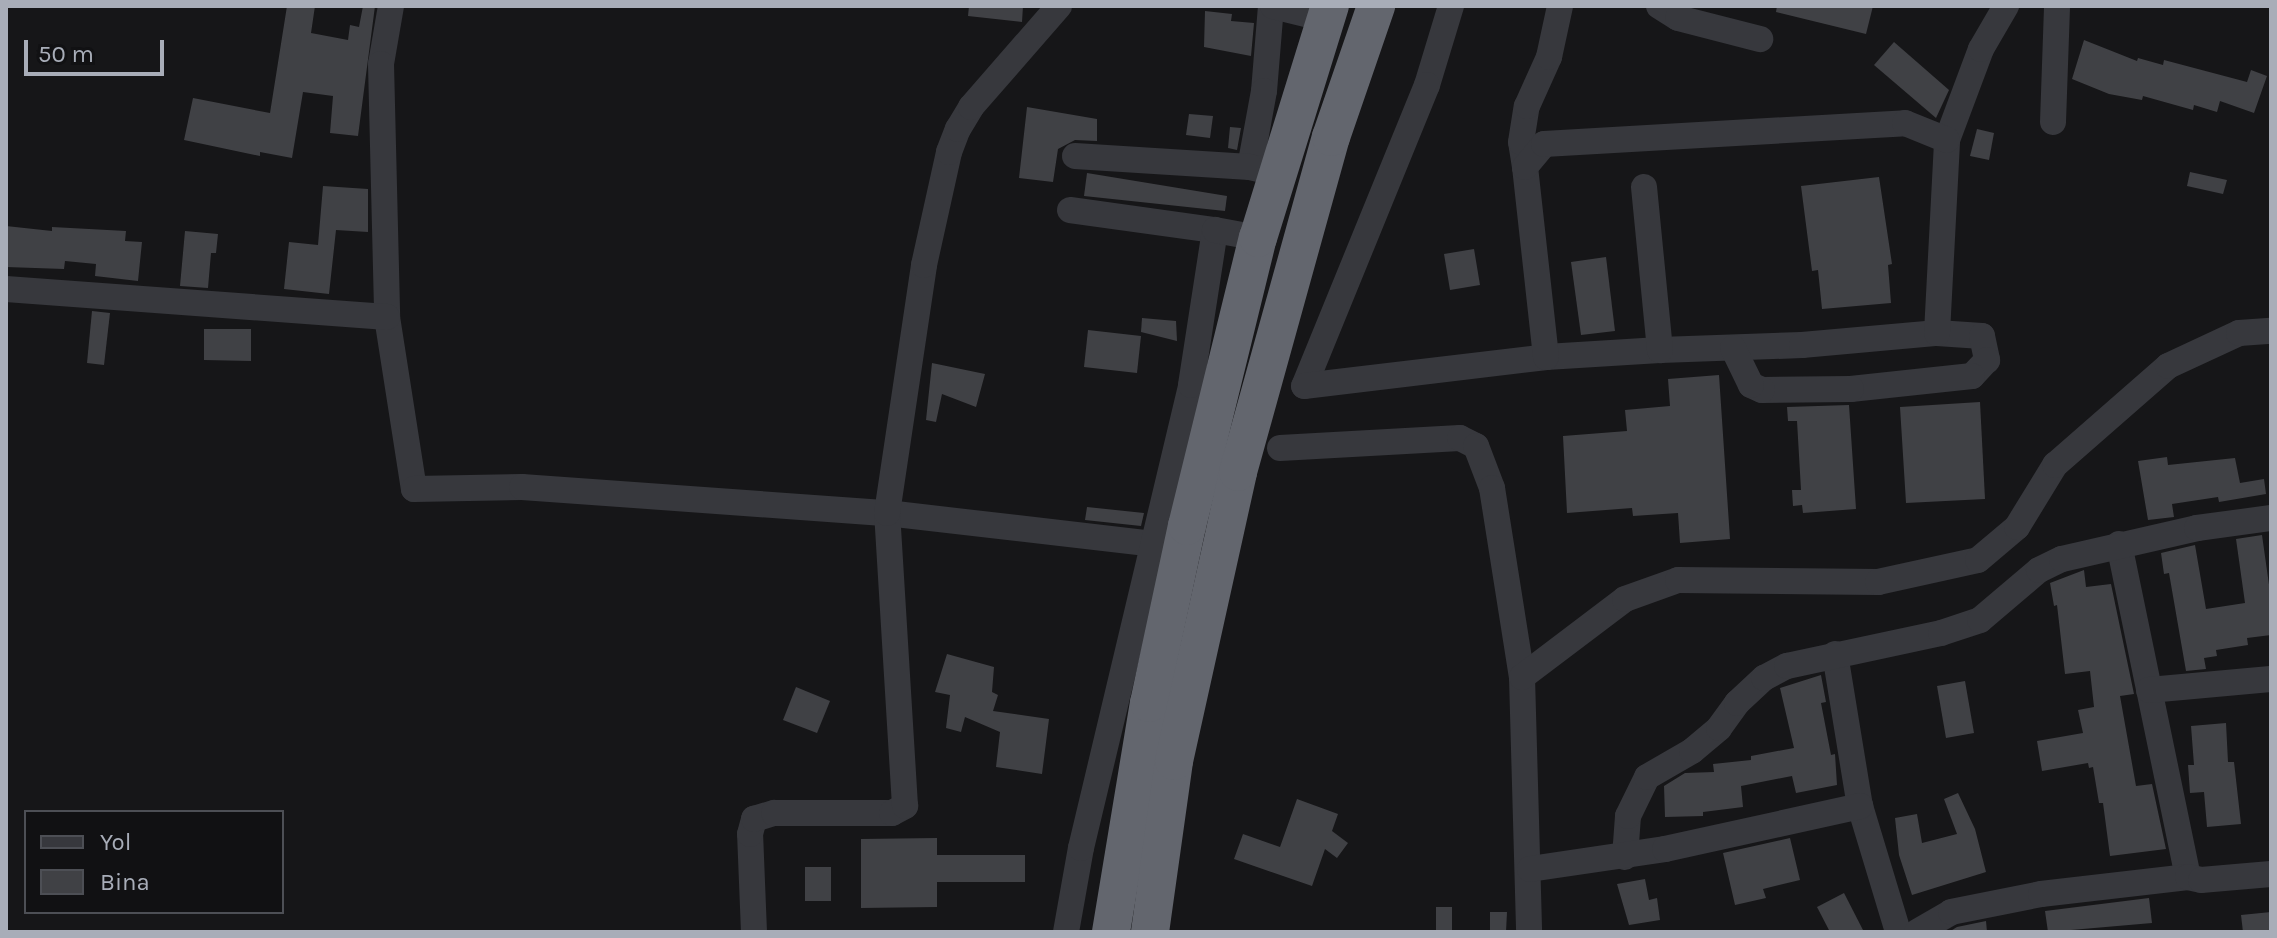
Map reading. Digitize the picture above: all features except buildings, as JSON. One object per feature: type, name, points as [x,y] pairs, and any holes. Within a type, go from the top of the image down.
[{"type":"highway","points":[[1150,932],[1174,761],[1238,472],[1331,137],[1376,6]]},
{"type":"highway","points":[[1111,932],[1149,703],[1187,526],[1258,238],[1264,170],[1328,12]]},
{"type":"street","points":[[391,6],[381,64],[387,317],[414,489],[522,487],[887,513],[1153,544]]},
{"type":"street","points":[[754,932],[750,834],[754,819],[774,813],[884,814],[905,806],[887,513],[924,265],[949,152],[971,107],[1059,6]]},
{"type":"street","points":[[1075,156],[1264,170],[1264,91],[1272,6],[1328,12]]},
{"type":"street","points":[[1451,6],[1427,85],[1304,386],[1546,357],[1733,348],[1937,333],[1982,336],[1987,360],[1972,376],[1851,389],[1762,390],[1751,385],[1733,348]]},
{"type":"street","points":[[1546,357],[1521,142],[1527,106],[1549,57],[1560,6]]},
{"type":"street","points":[[1659,6],[1678,18],[1760,39]]},
{"type":"street","points":[[1937,333],[1947,140],[1981,49],[2006,6]]},
{"type":"street","points":[[2053,122],[2057,6]]},
{"type":"street","points":[[1525,167],[1544,144],[1905,123],[1947,140]]},
{"type":"street","points":[[1644,187],[1660,350]]},
{"type":"street","points":[[1070,210],[1258,238]]},
{"type":"street","points":[[1066,932],[1081,848],[1191,385],[1215,230]]},
{"type":"street","points":[[6,289],[387,317]]},
{"type":"street","points":[[1522,677],[1625,599],[1678,580],[1878,582],[1978,560],[2017,527],[2055,465],[2168,366],[2239,333],[2271,331]]},
{"type":"street","points":[[1280,448],[1460,438],[1476,446],[1492,488],[1522,677],[1530,869],[1529,932]]},
{"type":"street","points":[[1625,857],[1631,804],[1647,777],[1692,751],[1719,728],[1737,703],[1764,678],[1787,666],[1941,633],[1980,620],[2039,570],[2062,559],[2197,528],[2271,518]]},
{"type":"street","points":[[2119,544],[2188,877]]},
{"type":"street","points":[[1835,654],[1860,806],[1898,932]]},
{"type":"street","points":[[2149,690],[2271,679]]},
{"type":"street","points":[[1081,848],[1136,782]]},
{"type":"street","points":[[1530,869],[1625,857],[1860,806]]},
{"type":"street","points":[[1917,932],[1941,915],[2041,894],[2188,877],[2201,880],[2271,874]]}]
